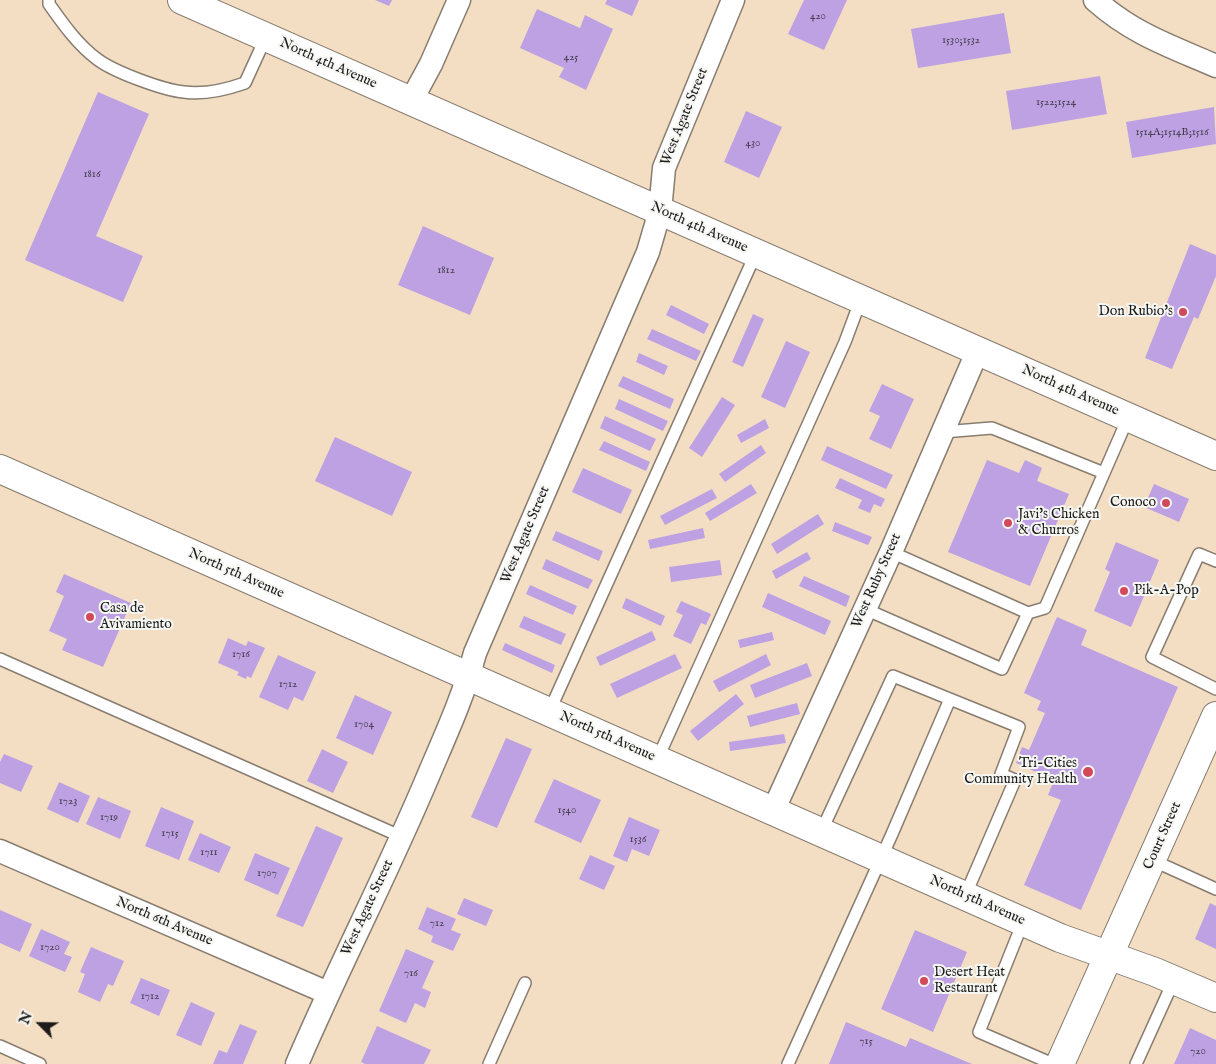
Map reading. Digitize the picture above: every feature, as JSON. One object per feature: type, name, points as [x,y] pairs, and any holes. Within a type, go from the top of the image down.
[{"type":"main road","name":"North 4th Avenue","points":[[182,0],[1216,456]]},
{"type":"main road","name":"North 5th Avenue","points":[[0,469],[1023,922],[1216,998]]},
{"type":"main road","name":"Court Street","points":[[1060,1064],[1108,955],[1213,732]]},
{"type":"street","points":[[411,101],[431,64],[459,0]]},
{"type":"street","name":"West Agate Street","points":[[298,1064],[328,993],[402,838],[469,676],[479,645],[648,252],[660,211],[664,168],[733,0]]},
{"type":"street","points":[[1095,0],[1112,15],[1138,33],[1216,66]]},
{"type":"street","name":"West Ruby Street","points":[[773,811],[891,552],[978,350]]},
{"type":"street","name":"North 6th Avenue","points":[[0,851],[328,993]]},
{"type":"lane","points":[[49,0],[49,4],[69,32],[98,60],[134,78],[184,92],[221,91],[245,84],[266,37]]},
{"type":"lane","points":[[549,712],[756,253]]},
{"type":"lane","points":[[657,760],[845,342],[861,299]]},
{"type":"lane","points":[[891,552],[1028,613],[1045,608],[1129,417]]},
{"type":"lane","points":[[943,432],[992,428],[1104,473]]},
{"type":"lane","points":[[1216,561],[1199,554],[1152,657],[1216,690]]},
{"type":"lane","points":[[865,609],[1002,668],[1028,613]]},
{"type":"lane","points":[[0,659],[402,838]]},
{"type":"lane","points":[[821,832],[893,676],[1019,727],[1001,774],[1015,780],[965,896]]},
{"type":"lane","points":[[788,1064],[950,699]]},
{"type":"lane","points":[[1152,860],[1216,889]]},
{"type":"lane","points":[[1023,922],[978,1032],[1053,1064]]},
{"type":"lane","points":[[1136,1064],[1174,980]]},
{"type":"lane","points":[[489,1064],[525,984]]},
{"type":"lane","points":[[0,1046],[40,1064]]},
{"type":"building","points":[[375,0],[392,0],[389,6]]},
{"type":"building","points":[[607,0],[639,0],[632,16],[605,4]]},
{"type":"building","points":[[804,0],[847,0],[824,50],[788,34]]},
{"type":"building","points":[[537,9],[580,28],[585,15],[613,29],[586,90],[559,77],[564,68],[520,48]]},
{"type":"building","points":[[1004,13],[1011,53],[918,68],[911,29]]},
{"type":"building","points":[[1100,76],[1107,114],[1012,130],[1006,91]]},
{"type":"building","points":[[98,92],[149,114],[96,236],[143,256],[123,302],[25,260]]},
{"type":"building","points":[[1214,107],[1216,144],[1132,158],[1126,122]]},
{"type":"building","points":[[746,111],[782,127],[759,178],[724,162]]},
{"type":"building","points":[[423,226],[494,258],[470,315],[398,285]]},
{"type":"building","name":"Don Rubio's","points":[[1190,244],[1216,255],[1216,276],[1198,319],[1194,317],[1172,369],[1145,358]]},
{"type":"building","points":[[671,305],[709,324],[704,334],[666,315]]},
{"type":"building","points":[[753,314],[764,319],[743,367],[732,362]]},
{"type":"building","points":[[652,329],[701,351],[696,361],[647,339]]},
{"type":"building","points":[[786,341],[810,352],[785,408],[761,397]]},
{"type":"building","points":[[639,353],[668,366],[664,375],[636,362]]},
{"type":"building","points":[[623,376],[674,399],[670,409],[618,386]]},
{"type":"building","points":[[882,384],[914,399],[891,449],[869,439],[880,416],[869,411]]},
{"type":"building","points":[[722,397],[735,405],[702,457],[689,448]]},
{"type":"building","points":[[619,399],[668,421],[663,431],[615,409]]},
{"type":"building","points":[[605,416],[656,439],[650,451],[600,428]]},
{"type":"building","points":[[765,419],[769,428],[741,443],[737,435]]},
{"type":"building","points":[[335,437],[412,472],[392,516],[315,481]]},
{"type":"building","points":[[604,441],[650,462],[646,471],[599,450]]},
{"type":"building","points":[[761,445],[766,453],[725,482],[719,474]]},
{"type":"building","points":[[827,446],[893,475],[886,489],[821,460]]},
{"type":"building","name":"Javi's Chicken & Churros","points":[[987,460],[1019,473],[1025,460],[1042,468],[1037,481],[1069,494],[1030,586],[948,552]]},
{"type":"building","points":[[583,468],[632,490],[621,514],[572,492]]},
{"type":"building","points":[[840,478],[885,499],[881,507],[874,504],[870,513],[858,508],[862,500],[835,488]]},
{"type":"building","points":[[751,484],[757,493],[710,521],[705,513]]},
{"type":"building","name":"Conoco","points":[[1154,484],[1189,499],[1179,522],[1144,507]]},
{"type":"building","points":[[712,489],[717,498],[665,525],[660,516]]},
{"type":"building","points":[[818,514],[824,524],[777,554],[771,544]]},
{"type":"building","points":[[835,522],[872,537],[868,545],[832,531]]},
{"type":"building","points":[[703,528],[705,538],[650,549],[648,540]]},
{"type":"building","points":[[556,531],[603,551],[599,561],[552,540]]},
{"type":"building","name":"Pik-A-Pop","points":[[1116,542],[1159,560],[1131,627],[1094,611],[1110,572],[1105,569]]},
{"type":"building","points":[[807,552],[811,559],[776,579],[772,571]]},
{"type":"building","points":[[546,559],[593,580],[588,589],[542,569]]},
{"type":"building","points":[[720,560],[722,575],[671,582],[669,567]]},
{"type":"building","name":"Casa de Avivamiento","points":[[64,574],[131,603],[103,667],[62,650],[67,639],[49,631],[64,596],[56,592]]},
{"type":"building","points":[[804,576],[850,596],[846,607],[799,586]]},
{"type":"building","points":[[530,585],[577,606],[573,615],[526,594]]},
{"type":"building","points":[[768,593],[831,621],[825,635],[762,607]]},
{"type":"building","points":[[626,598],[665,616],[661,626],[622,608]]},
{"type":"building","points":[[681,601],[711,614],[706,625],[701,623],[691,644],[673,636],[683,615],[676,612]]},
{"type":"building","points":[[524,616],[566,634],[561,645],[519,627]]},
{"type":"building","name":"Tri-Cities Community Health","points":[[1057,617],[1087,630],[1081,645],[1178,687],[1081,910],[1024,885],[1061,800],[1048,795],[1054,780],[1016,763],[1022,747],[1029,750],[1045,713],[1037,710],[1041,701],[1024,693]]},
{"type":"building","points":[[652,631],[656,640],[600,666],[596,657]]},
{"type":"building","points":[[772,632],[774,640],[740,648],[738,640]]},
{"type":"building","points":[[228,638],[246,646],[248,641],[265,648],[251,678],[247,676],[246,679],[237,675],[239,672],[218,663]]},
{"type":"building","points":[[505,643],[555,665],[552,673],[502,650]]},
{"type":"building","points":[[675,654],[682,668],[617,698],[610,684]]},
{"type":"building","points":[[766,654],[771,665],[719,692],[713,681]]},
{"type":"building","points":[[278,655],[316,672],[303,701],[294,697],[288,710],[259,697]]},
{"type":"building","points":[[807,663],[812,676],[755,698],[750,685]]},
{"type":"building","points":[[736,694],[744,704],[698,741],[690,731]]},
{"type":"building","points":[[355,695],[392,712],[373,755],[336,738]]},
{"type":"building","points":[[797,703],[800,714],[750,727],[747,716]]},
{"type":"building","points":[[784,734],[786,743],[730,751],[729,742]]},
{"type":"building","points":[[506,738],[532,749],[497,828],[471,817]]},
{"type":"building","points":[[322,749],[348,762],[333,793],[307,781]]},
{"type":"building","points":[[4,754],[33,766],[21,792],[0,783],[0,762]]},
{"type":"building","points":[[554,779],[601,800],[581,843],[534,822]]},
{"type":"building","points":[[59,782],[90,796],[78,823],[47,809]]},
{"type":"building","points":[[98,797],[131,811],[120,839],[86,824]]},
{"type":"building","points":[[161,807],[194,821],[179,860],[145,846]]},
{"type":"building","points":[[629,817],[660,830],[649,856],[632,849],[627,862],[613,856]]},
{"type":"building","points":[[316,826],[343,838],[303,927],[276,916]]},
{"type":"building","points":[[200,833],[231,847],[219,873],[188,860]]},
{"type":"building","points":[[255,853],[290,868],[278,895],[244,880]]},
{"type":"building","points":[[590,855],[615,866],[604,890],[579,879]]},
{"type":"building","points":[[464,898],[493,910],[486,926],[457,914]]},
{"type":"building","points":[[1210,903],[1216,906],[1216,949],[1195,939]]},
{"type":"building","points":[[427,907],[456,919],[451,930],[461,934],[453,951],[431,942],[433,936],[418,929]]},
{"type":"building","points":[[0,910],[32,924],[20,952],[0,943]]},
{"type":"building","points":[[41,929],[70,942],[64,954],[72,957],[65,972],[29,956]]},
{"type":"building","name":"Desert Heat Restaurant","points":[[915,930],[967,952],[933,1032],[881,1009]]},
{"type":"building","points":[[91,947],[124,961],[113,986],[108,984],[100,1002],[78,992],[85,974],[80,972]]},
{"type":"building","points":[[406,949],[434,961],[422,988],[431,992],[425,1008],[415,1003],[406,1023],[379,1011]]},
{"type":"building","points":[[141,978],[170,990],[159,1016],[130,1003]]},
{"type":"building","points":[[191,1002],[215,1013],[201,1046],[176,1035]]},
{"type":"building","points":[[846,1022],[906,1047],[910,1038],[972,1064],[829,1064]]},
{"type":"building","points":[[240,1024],[257,1031],[243,1064],[213,1064],[219,1050],[227,1053]]},
{"type":"building","points":[[377,1026],[431,1050],[424,1064],[365,1064],[361,1062]]},
{"type":"building","points":[[1190,1028],[1216,1040],[1216,1064],[1174,1064]]},
{"type":"place","name":"Don Rubio's","points":[[1183,312]]},
{"type":"place","name":"Conoco","points":[[1166,503]]},
{"type":"place","name":"Javi's Chicken & Churros","points":[[1008,523]]},
{"type":"place","name":"Pik-A-Pop","points":[[1124,591]]},
{"type":"place","name":"Casa de Avivamiento","points":[[90,617]]},
{"type":"place","name":"Tri-Cities Community Health","points":[[1088,772]]},
{"type":"place","name":"Desert Heat Restaurant","points":[[924,981]]}]
